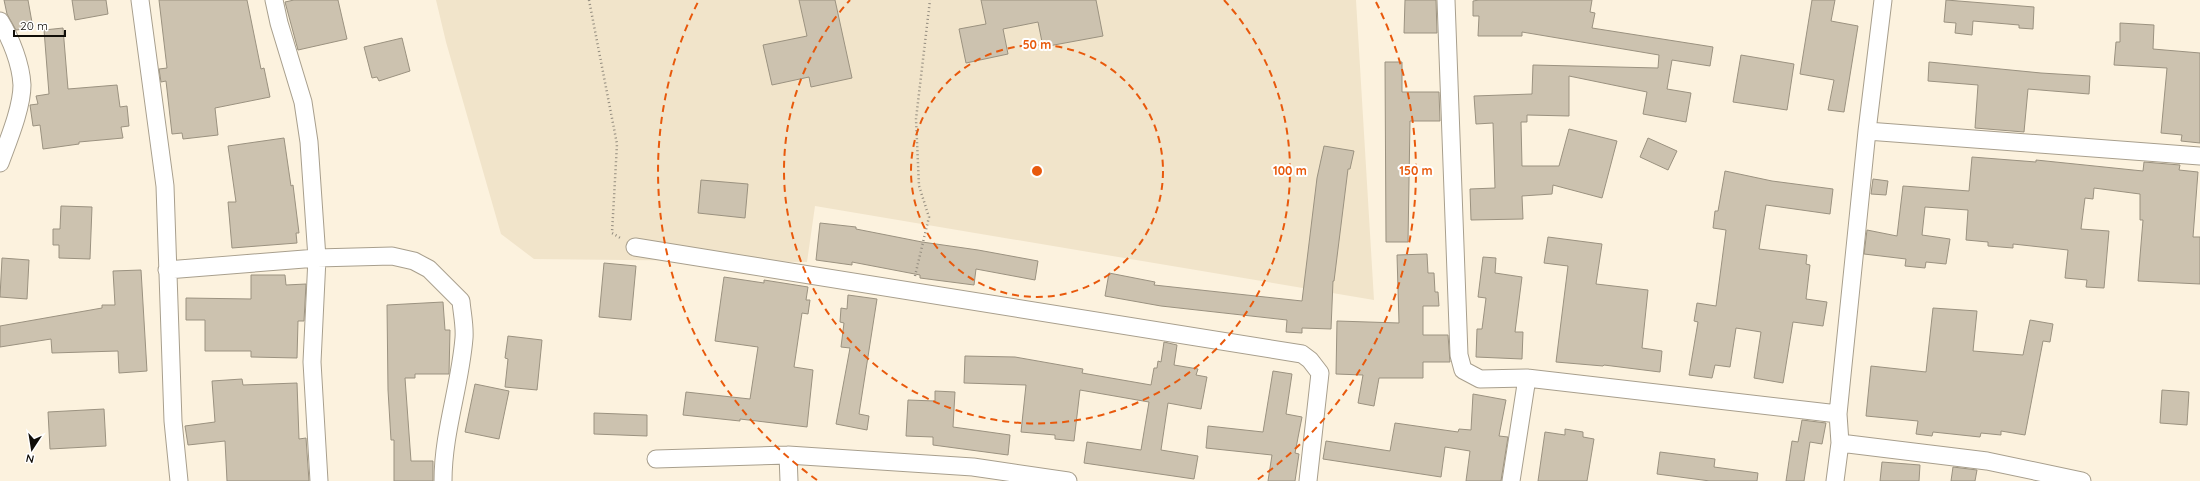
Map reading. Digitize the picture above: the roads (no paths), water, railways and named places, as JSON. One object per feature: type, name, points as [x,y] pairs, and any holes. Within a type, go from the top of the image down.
[{"type":"street","points":[[140,0],[165,186],[173,421],[180,481]]},
{"type":"street","points":[[274,0],[279,23],[303,102],[309,142],[317,258],[312,362],[319,481]]},
{"type":"street","points":[[1446,0],[1459,355],[1463,370],[1480,379],[1527,378],[1838,414]]},
{"type":"street","points":[[1835,481],[1840,443],[1838,414],[1867,131],[1883,0]]},
{"type":"street","points":[[0,21],[8,33],[18,64],[22,85],[16,113],[0,163]]},
{"type":"street","points":[[1867,131],[2200,156]]},
{"type":"street","points":[[635,248],[1302,354],[1310,360],[1320,373],[1308,481]]},
{"type":"street","points":[[167,270],[317,258],[392,256],[414,262],[429,269],[461,301],[464,336],[458,386],[446,436],[443,481]]},
{"type":"street","points":[[1511,481],[1527,378]]},
{"type":"street","points":[[1840,443],[1987,461],[2082,481]]},
{"type":"street","points":[[788,455],[789,481]]},
{"type":"street","points":[[656,458],[788,455],[973,468],[1068,481]]}]
